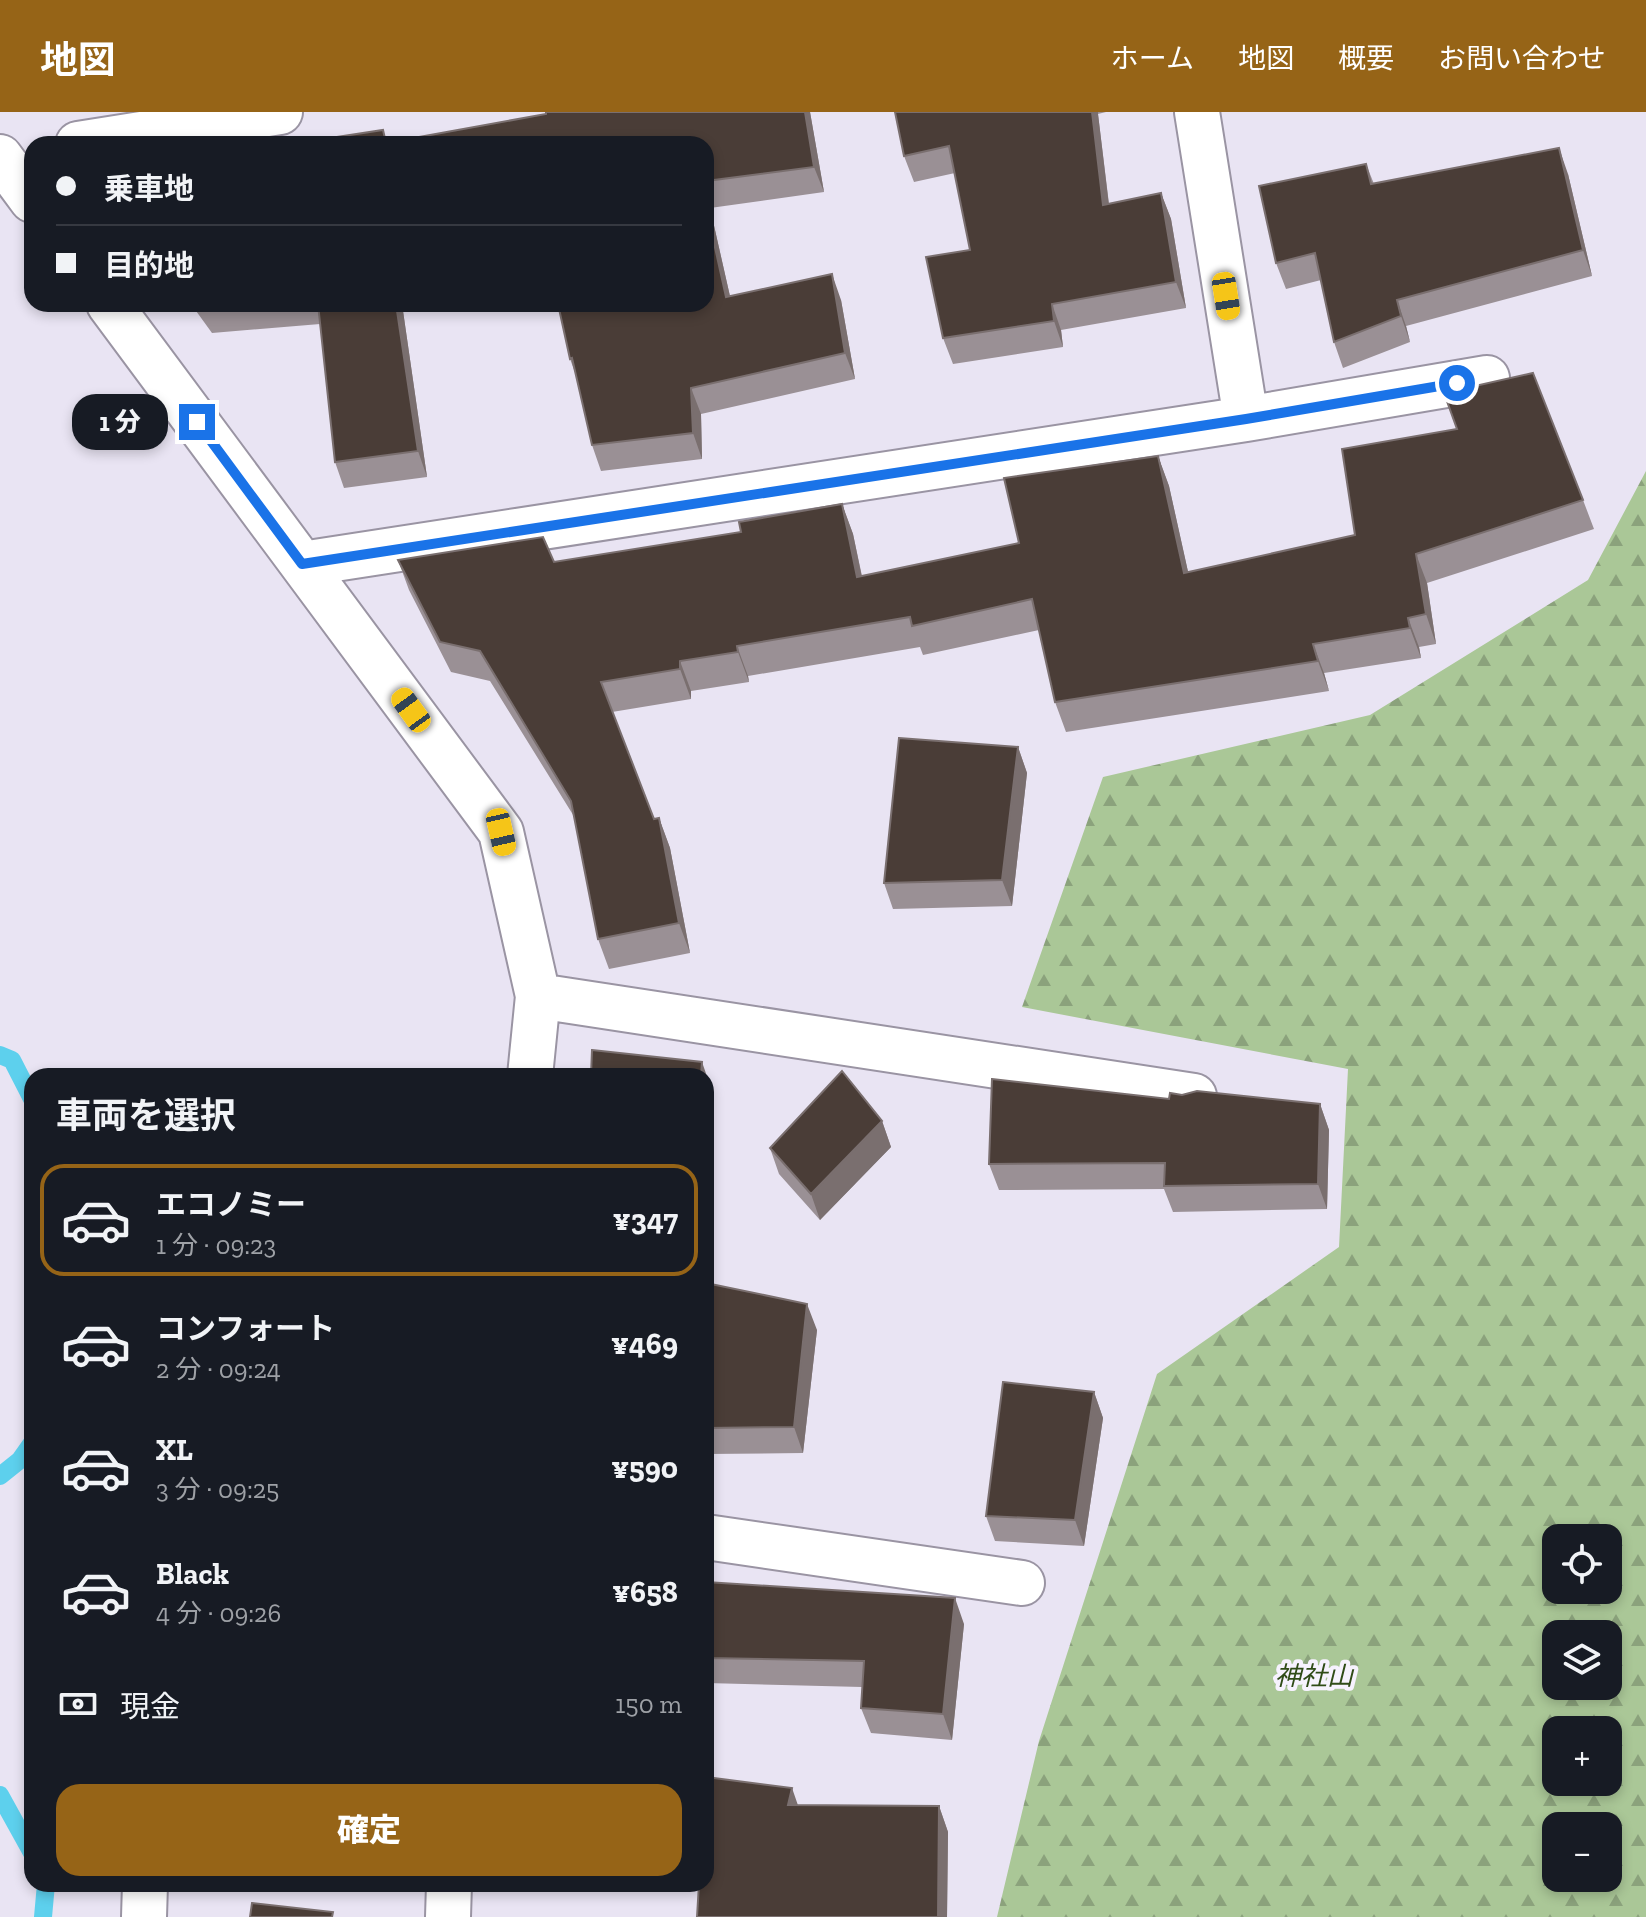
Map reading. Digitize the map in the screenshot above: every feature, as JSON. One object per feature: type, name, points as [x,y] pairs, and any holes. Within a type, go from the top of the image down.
[{"type":"street","points":[[128,136],[280,112]]},
{"type":"street","points":[[1197,112],[1246,419]]},
{"type":"street","points":[[24,152],[0,157],[24,189]]},
{"type":"street","points":[[115,312],[501,832],[538,996],[531,1068]]},
{"type":"street","points":[[302,564],[1246,419],[1487,378]]},
{"type":"street","points":[[538,996],[1194,1096]]},
{"type":"street","points":[[714,1538],[1022,1583]]},
{"type":"street","points":[[144,1917],[145,1892]]},
{"type":"street","points":[[448,1917],[449,1892]]},
{"type":"green space","name":"神社山","points":[[1646,471],[1646,1917],[997,1917],[1039,1741],[1157,1374],[1339,1247],[1348,1069],[1022,1007],[1103,777],[1370,715],[1588,580]]},
{"type":"building","points":[[805,112],[814,167],[714,180],[714,136],[425,136],[546,114]]},
{"type":"building","points":[[895,112],[1092,112],[1103,205],[1161,193],[1176,282],[1052,304],[1054,321],[943,338],[926,257],[970,250],[949,146],[904,156]]},
{"type":"building","points":[[383,130],[384,136],[344,136]]},
{"type":"building","points":[[1559,148],[1583,250],[1397,300],[1401,316],[1334,342],[1315,253],[1276,263],[1259,186],[1366,164],[1371,184]]},
{"type":"building","points":[[714,243],[726,297],[832,274],[845,353],[691,388],[693,433],[592,445],[560,312],[714,312]]},
{"type":"building","points":[[319,312],[397,312],[418,451],[335,462]]},
{"type":"building","points":[[1533,373],[1583,500],[1416,554],[1426,614],[1408,618],[1410,628],[1313,644],[1318,661],[1055,702],[1032,599],[912,626],[910,617],[737,646],[738,652],[680,661],[680,669],[601,682],[654,819],[659,818],[679,923],[598,939],[571,801],[480,651],[440,642],[398,560],[543,537],[554,562],[741,532],[739,522],[842,504],[857,577],[1019,543],[1004,478],[1158,456],[1184,573],[1355,535],[1342,449],[1457,429],[1444,393]]},
{"type":"building","points":[[899,738],[1018,747],[1002,880],[884,883]]},
{"type":"building","points":[[592,1050],[702,1062],[702,1068],[591,1068]]},
{"type":"building","points":[[842,1071],[882,1121],[811,1194],[770,1148]]},
{"type":"building","points":[[992,1079],[1169,1099],[1170,1093],[1182,1095],[1197,1091],[1320,1104],[1318,1184],[1164,1186],[1165,1163],[989,1164]]},
{"type":"building","points":[[714,1285],[807,1304],[794,1427],[714,1428]]},
{"type":"building","points":[[1003,1382],[1094,1392],[1075,1520],[986,1516]]},
{"type":"building","points":[[714,1583],[955,1598],[943,1714],[861,1708],[864,1661],[714,1658]]},
{"type":"building","points":[[714,1778],[792,1788],[788,1805],[939,1806],[938,1917],[697,1917],[699,1892],[714,1892]]},
{"type":"building","points":[[252,1903],[333,1912],[332,1917],[250,1917]]},
{"type":"waterway","points":[[0,1055],[12,1060],[24,1083]]},
{"type":"waterway","points":[[0,1476],[24,1454]]},
{"type":"waterway","points":[[0,1795],[24,1838]]},
{"type":"waterway","points":[[43,1917],[45,1892]]},
{"type":"route","points":[[197,422],[302,564],[1246,419],[1457,383]]}]
